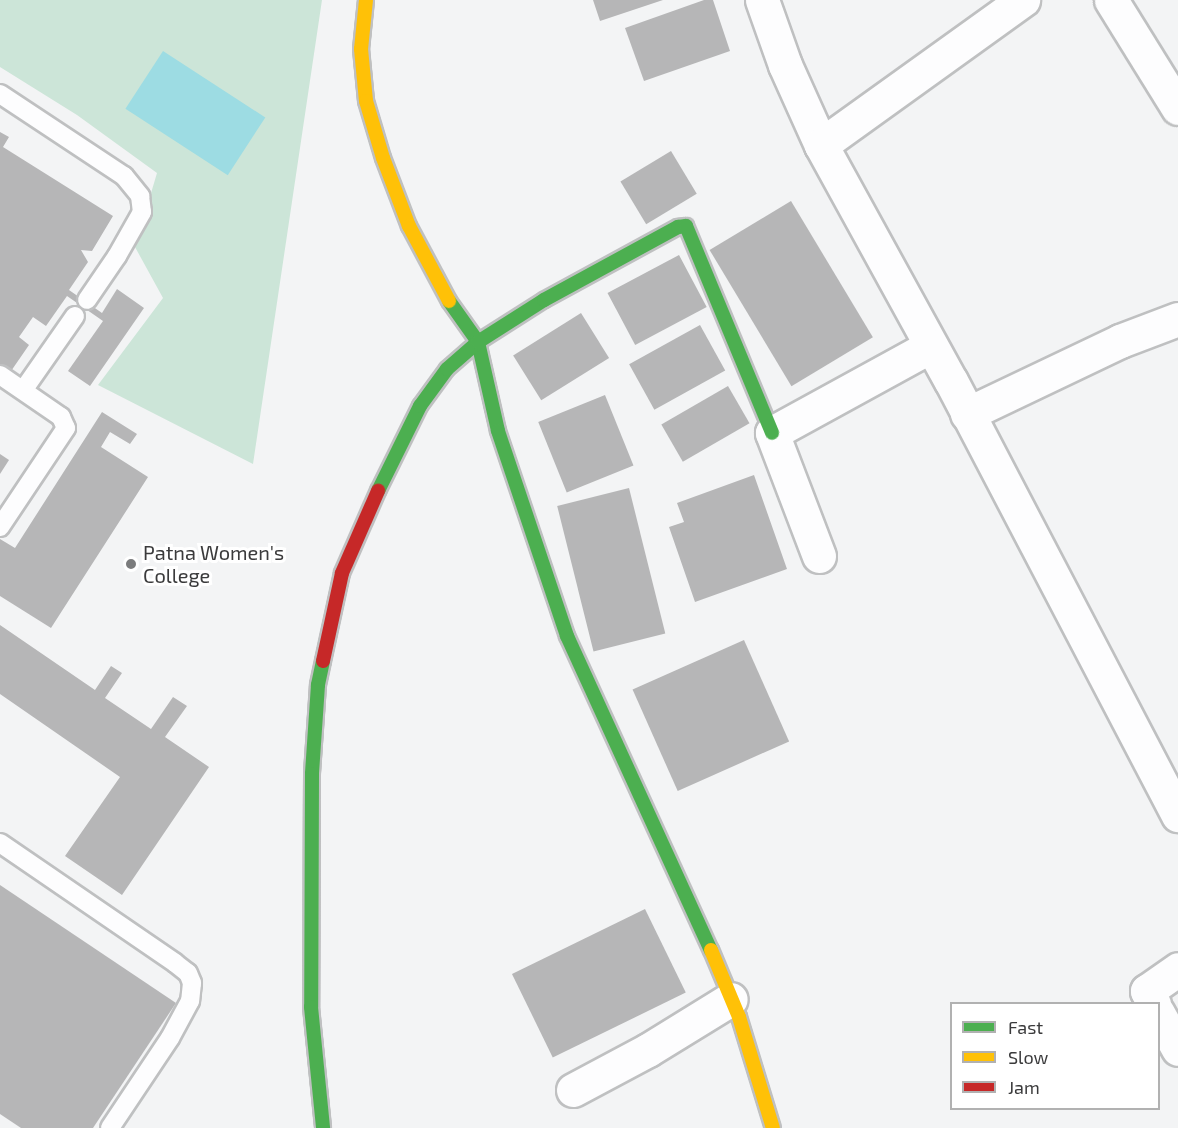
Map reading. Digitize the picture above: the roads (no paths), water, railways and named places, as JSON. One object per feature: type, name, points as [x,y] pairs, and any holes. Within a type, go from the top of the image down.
[{"type":"street","points":[[366,0],[361,49],[366,101],[383,158],[410,226],[429,265],[446,297],[478,342],[498,431],[567,636],[621,758],[696,915],[731,999],[773,1128]]},
{"type":"street","points":[[762,0],[785,65],[821,145],[932,346],[1178,815]]},
{"type":"street","points":[[821,145],[1023,0]]},
{"type":"street","points":[[1111,0],[1178,108]]},
{"type":"street","points":[[322,1128],[311,1007],[312,774],[318,685],[342,573],[420,406],[447,369],[478,342],[544,300],[678,227],[686,226],[772,433],[819,556]]},
{"type":"street","points":[[967,414],[1120,341],[1178,319]]},
{"type":"street","points":[[772,433],[932,346]]},
{"type":"street","points":[[1148,1002],[1178,969]]},
{"type":"street","points":[[573,1090],[648,1050],[731,999]]},
{"type":"street","points":[[1160,1022],[1178,1049]]},
{"type":"lane","points":[[0,94],[124,176],[140,196],[142,212],[117,256],[87,300]]},
{"type":"lane","points":[[24,389],[75,316]]},
{"type":"lane","points":[[0,375],[24,389],[61,417],[66,428],[0,527]]},
{"type":"lane","points":[[0,843],[175,963],[188,973],[192,983],[190,1001],[170,1038],[110,1128]]},
{"type":"water","points":[[163,51],[265,117],[228,175],[125,109]]},
{"type":"place","name":"Patna Women's College","points":[[131,564]]}]
